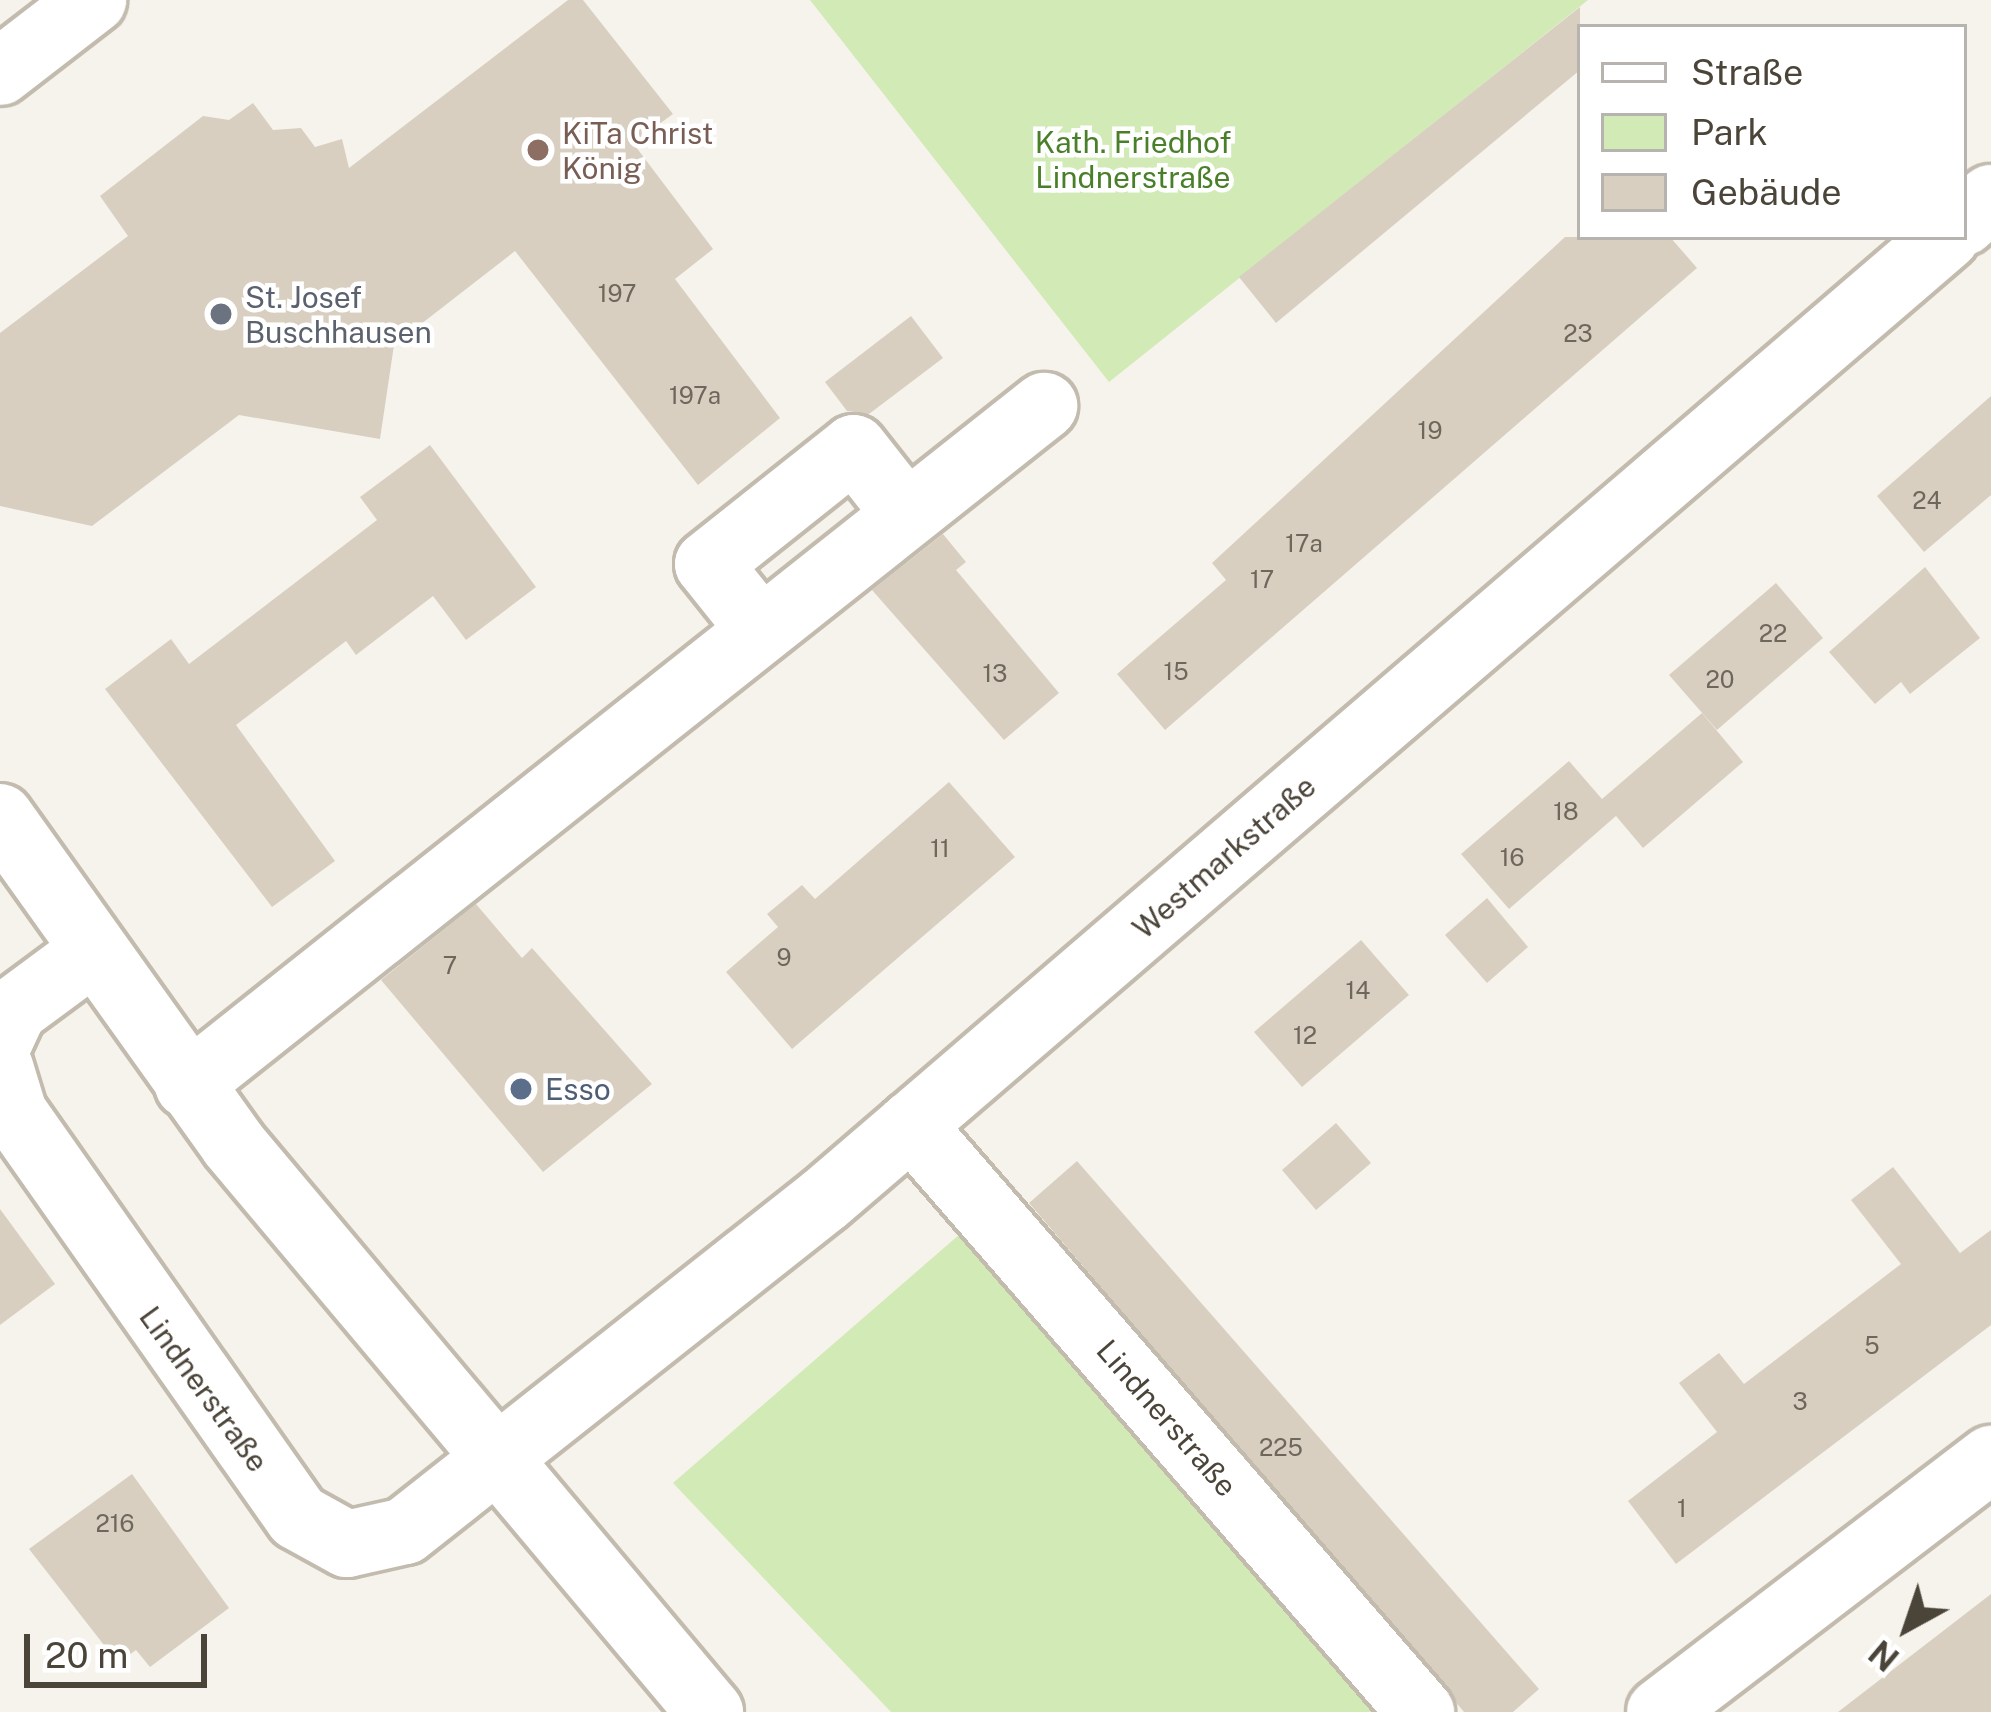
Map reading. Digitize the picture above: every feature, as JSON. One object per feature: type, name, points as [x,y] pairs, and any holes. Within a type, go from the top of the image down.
[{"type":"street","points":[[0,72],[93,0]]},
{"type":"street","points":[[1967,219],[1991,198]]},
{"type":"street","name":"Westmarkstraße","points":[[493,1466],[911,1125],[1943,240]]},
{"type":"street","points":[[188,1085],[1043,406]]},
{"type":"street","points":[[0,817],[91,953],[188,1085],[493,1466],[710,1712]]},
{"type":"street","points":[[0,1040],[14,1010],[91,953]]},
{"type":"street","name":"Lindnerstraße","points":[[0,1067],[26,1131],[298,1517],[347,1544],[405,1531],[493,1466]]},
{"type":"street","name":"Lindnerstraße","points":[[911,1125],[1421,1712]]},
{"type":"street","points":[[1660,1712],[1991,1459]]},
{"type":"green space","name":"Kath. Friedhof Lindnerstraße","points":[[810,0],[1588,0],[1109,382]]},
{"type":"green space","points":[[960,1234],[1386,1712],[891,1712],[673,1483]]},
{"type":"building","points":[[568,0],[583,0],[673,114],[633,143],[713,249],[675,279],[780,418],[698,485],[515,251],[394,345],[380,439],[239,415],[92,526],[0,506],[0,333],[128,236],[100,196],[203,116],[229,120],[253,103],[273,130],[301,128],[315,147],[342,139],[349,168]]},
{"type":"building","points":[[1580,7],[1577,72],[1276,323],[1239,277]]},
{"type":"building","points":[[1565,237],[1673,240],[1697,268],[1165,730],[1117,674],[1226,580],[1212,563]]},
{"type":"building","points":[[911,316],[943,358],[869,414],[847,411],[825,382]]},
{"type":"building","points":[[1991,396],[1991,495],[1924,552],[1877,496]]},
{"type":"building","points":[[430,445],[536,587],[466,640],[433,596],[356,655],[346,641],[236,725],[335,861],[272,907],[105,689],[171,639],[189,664],[377,520],[360,497]]},
{"type":"building","points":[[943,534],[966,562],[956,570],[1059,693],[1004,740],[872,590]]},
{"type":"building","points":[[1925,567],[1980,638],[1910,694],[1901,682],[1875,704],[1829,652]]},
{"type":"building","points":[[1776,583],[1823,638],[1717,730],[1669,675]]},
{"type":"building","points":[[1702,713],[1743,762],[1643,848],[1616,816],[1509,909],[1461,854],[1569,761],[1602,799]]},
{"type":"building","points":[[949,782],[1015,857],[792,1049],[726,972],[778,927],[767,914],[802,885],[815,899]]},
{"type":"building","points":[[1487,898],[1528,947],[1487,983],[1445,935]]},
{"type":"building","points":[[476,904],[522,958],[532,948],[652,1084],[543,1172],[381,980]]},
{"type":"building","points":[[1361,940],[1409,995],[1302,1087],[1254,1032]]},
{"type":"building","points":[[1336,1123],[1371,1163],[1316,1210],[1282,1170]]},
{"type":"building","points":[[1077,1161],[1539,1689],[1513,1712],[1464,1712],[1029,1203]]},
{"type":"building","points":[[1893,1167],[1960,1253],[1991,1230],[1991,1325],[1676,1564],[1628,1501],[1717,1432],[1679,1383],[1719,1353],[1744,1384],[1901,1264],[1851,1200]]},
{"type":"building","points":[[0,1209],[55,1284],[0,1325]]},
{"type":"building","points":[[132,1474],[229,1608],[150,1667],[136,1650],[118,1663],[29,1549]]},
{"type":"building","points":[[1991,1594],[1991,1712],[1838,1712]]},
{"type":"place","name":"KiTa Christ König","points":[[538,150]]},
{"type":"place","name":"St. Josef Buschhausen","points":[[221,314]]},
{"type":"place","name":"Esso","points":[[521,1089]]}]
